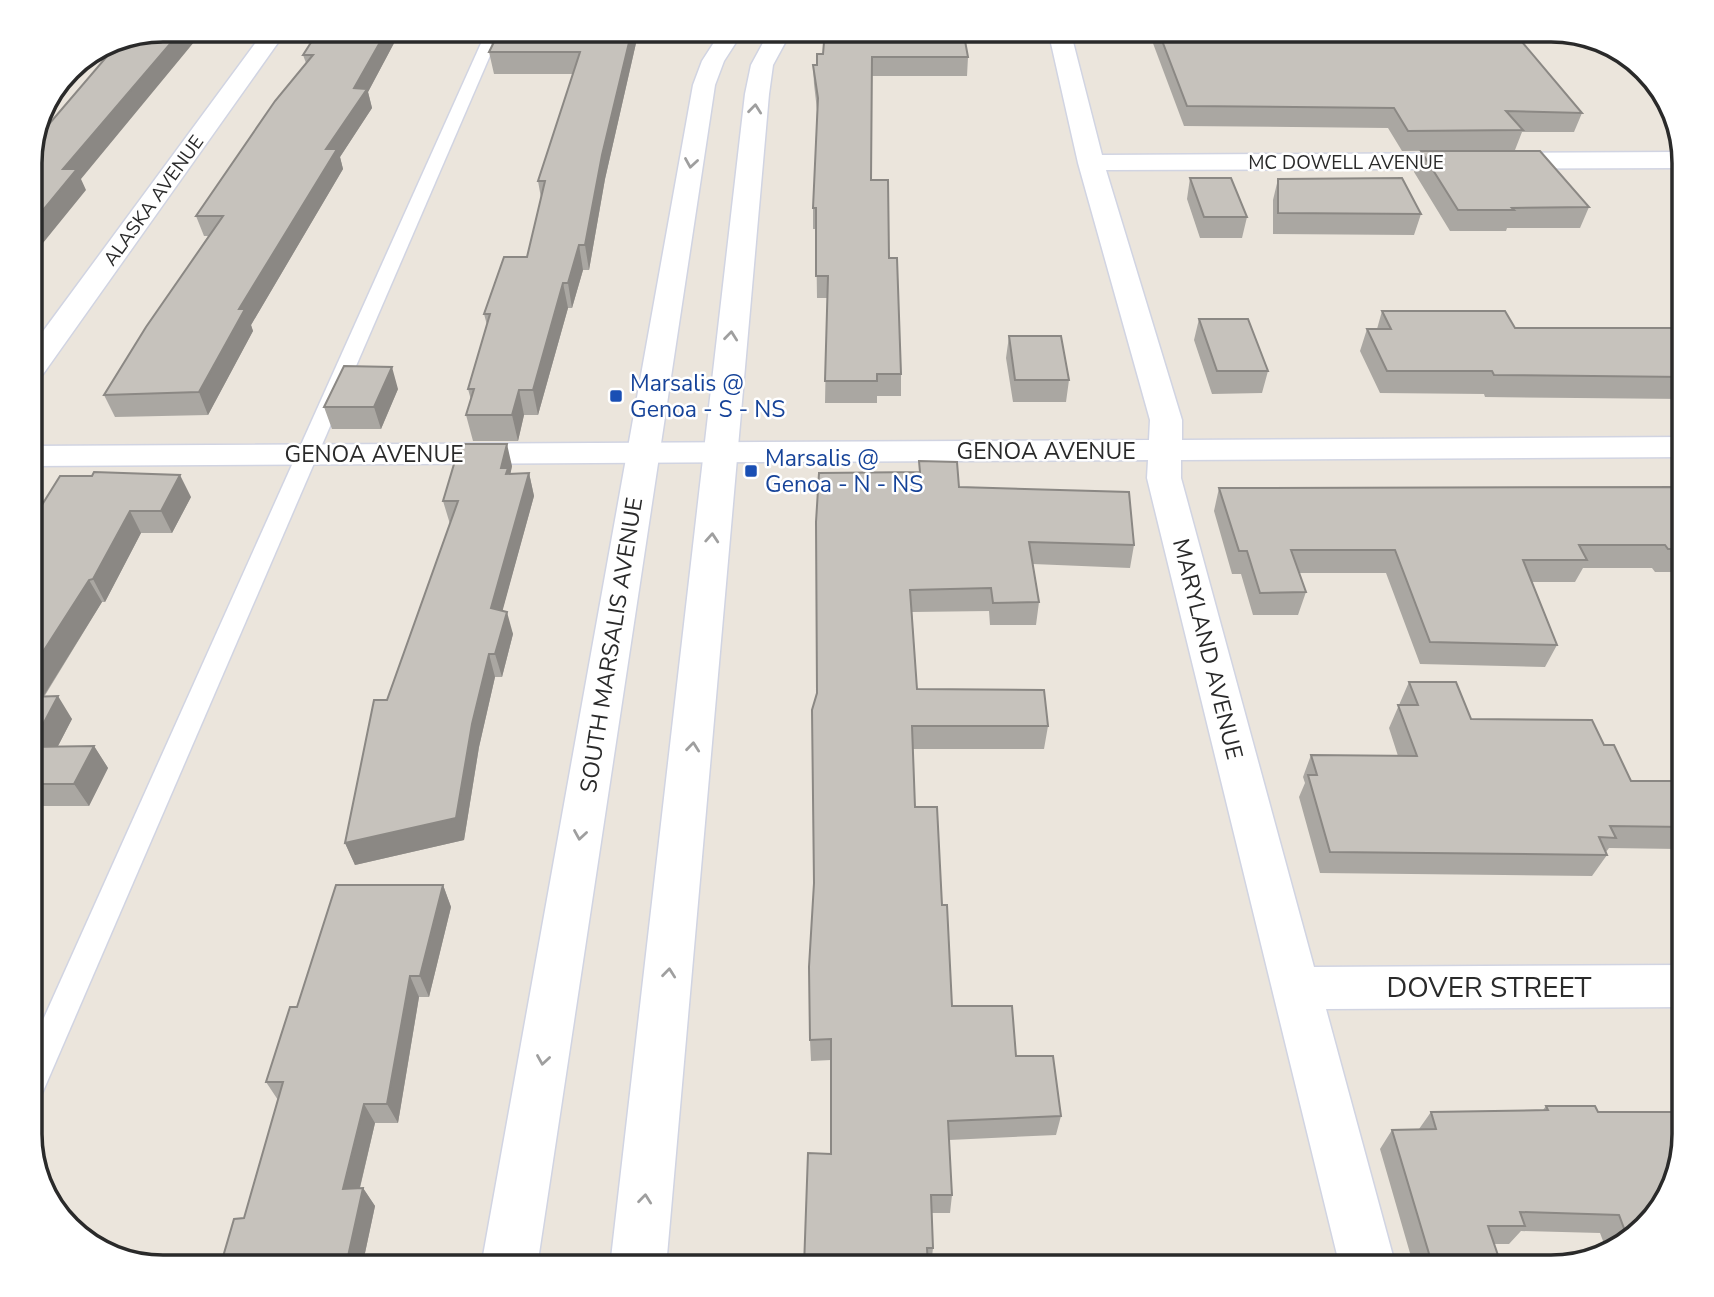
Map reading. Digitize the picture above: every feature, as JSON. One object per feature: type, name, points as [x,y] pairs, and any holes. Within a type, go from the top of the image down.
[{"type":"street","name":"ALASKA AVENUE","points":[[42,353],[267,42]]},
{"type":"street","name":"SOUTH MARSALIS AVENUE","points":[[511,1255],[704,85],[713,61],[725,42]]},
{"type":"street","points":[[639,1255],[757,94],[762,65],[774,42]]},
{"type":"street","name":"MARYLAND AVENUE","points":[[1062,42],[1091,163],[1166,420],[1164,478],[1365,1255]]},
{"type":"street","name":"MC DOWELL AVENUE","points":[[1091,163],[1672,160]]},
{"type":"street","name":"GENOA AVENUE","points":[[42,456],[1672,447]]},
{"type":"street","name":"DOVER STREET","points":[[1295,988],[1672,986]]},
{"type":"lane","points":[[42,1058],[309,455],[358,334],[490,42]]},
{"type":"building","points":[[172,42],[63,169],[77,169],[42,211],[42,155],[49,124],[107,56],[140,44]]},
{"type":"building","points":[[311,42],[380,42],[354,88],[367,89],[326,149],[337,149],[239,309],[245,309],[199,392],[104,395],[146,327],[223,216],[196,216],[275,101],[313,55],[303,55]]},
{"type":"building","points":[[494,42],[629,42],[602,155],[585,245],[579,245],[568,283],[563,283],[533,390],[519,390],[512,415],[466,415],[474,389],[468,389],[490,314],[484,314],[504,257],[527,257],[545,181],[538,181],[580,52],[489,52]]},
{"type":"building","points":[[824,42],[965,42],[968,57],[872,57],[871,180],[888,180],[889,258],[897,258],[901,374],[877,374],[877,381],[825,381],[828,276],[816,276],[816,208],[813,208],[818,98],[813,65],[817,65],[817,54],[823,54]]},
{"type":"building","points":[[1163,42],[1522,42],[1582,113],[1506,111],[1523,130],[1408,131],[1394,108],[1187,106]]},
{"type":"building","points":[[1421,151],[1540,151],[1589,207],[1458,210]]},
{"type":"building","points":[[1190,178],[1231,178],[1247,217],[1204,217]]},
{"type":"building","points":[[1402,178],[1421,214],[1278,213],[1278,179]]},
{"type":"building","points":[[1382,311],[1505,311],[1515,328],[1672,328],[1672,377],[1494,375],[1492,371],[1387,371],[1367,329],[1391,329]]},
{"type":"building","points":[[1199,319],[1248,319],[1268,371],[1217,371]]},
{"type":"building","points":[[1009,336],[1061,336],[1069,380],[1015,380]]},
{"type":"building","points":[[344,366],[392,367],[374,407],[324,407]]},
{"type":"building","points":[[460,444],[507,444],[501,468],[508,468],[506,474],[529,473],[491,608],[507,612],[495,654],[489,654],[472,724],[456,818],[345,843],[374,700],[387,700],[458,501],[443,501]]},
{"type":"building","points":[[919,461],[957,462],[959,487],[1129,492],[1134,545],[1029,542],[1039,602],[993,603],[991,588],[910,590],[917,689],[1044,690],[1048,726],[912,726],[915,807],[937,807],[942,905],[947,905],[952,1006],[1012,1006],[1016,1056],[1053,1056],[1061,1116],[948,1121],[952,1195],[931,1195],[933,1248],[927,1248],[927,1255],[804,1255],[808,1153],[831,1154],[831,1039],[810,1040],[809,967],[814,883],[812,710],[817,693],[816,522],[819,473],[920,472]]},
{"type":"building","points":[[94,472],[180,475],[161,511],[130,511],[93,579],[89,580],[42,653],[42,505],[60,476],[92,476]]},
{"type":"building","points":[[1672,487],[1672,549],[1665,545],[1579,545],[1587,560],[1523,560],[1557,645],[1430,642],[1395,550],[1291,550],[1306,592],[1260,593],[1247,551],[1239,551],[1219,488]]},
{"type":"building","points":[[1409,682],[1456,682],[1471,719],[1592,720],[1604,745],[1614,745],[1631,781],[1672,781],[1672,827],[1610,826],[1616,838],[1599,837],[1607,855],[1330,852],[1308,775],[1317,775],[1311,755],[1417,756],[1398,705],[1418,705]]},
{"type":"building","points":[[58,696],[42,726],[42,697]]},
{"type":"building","points":[[94,746],[74,784],[42,784],[42,747]]},
{"type":"building","points":[[336,885],[443,885],[420,976],[410,976],[387,1104],[364,1104],[343,1189],[363,1188],[348,1255],[224,1255],[234,1219],[244,1218],[283,1082],[266,1082],[290,1007],[297,1007]]},
{"type":"building","points":[[1546,1106],[1595,1106],[1598,1112],[1672,1112],[1670,1157],[1666,1173],[1647,1208],[1625,1230],[1619,1215],[1520,1212],[1525,1226],[1488,1226],[1498,1255],[1429,1255],[1392,1130],[1436,1129],[1431,1112],[1548,1110]]},
{"type":"place","name":"Marsalis @ Genoa - S - NS","points":[[616,396]]},
{"type":"place","name":"Marsalis @ Genoa - N - NS","points":[[751,471]]}]
